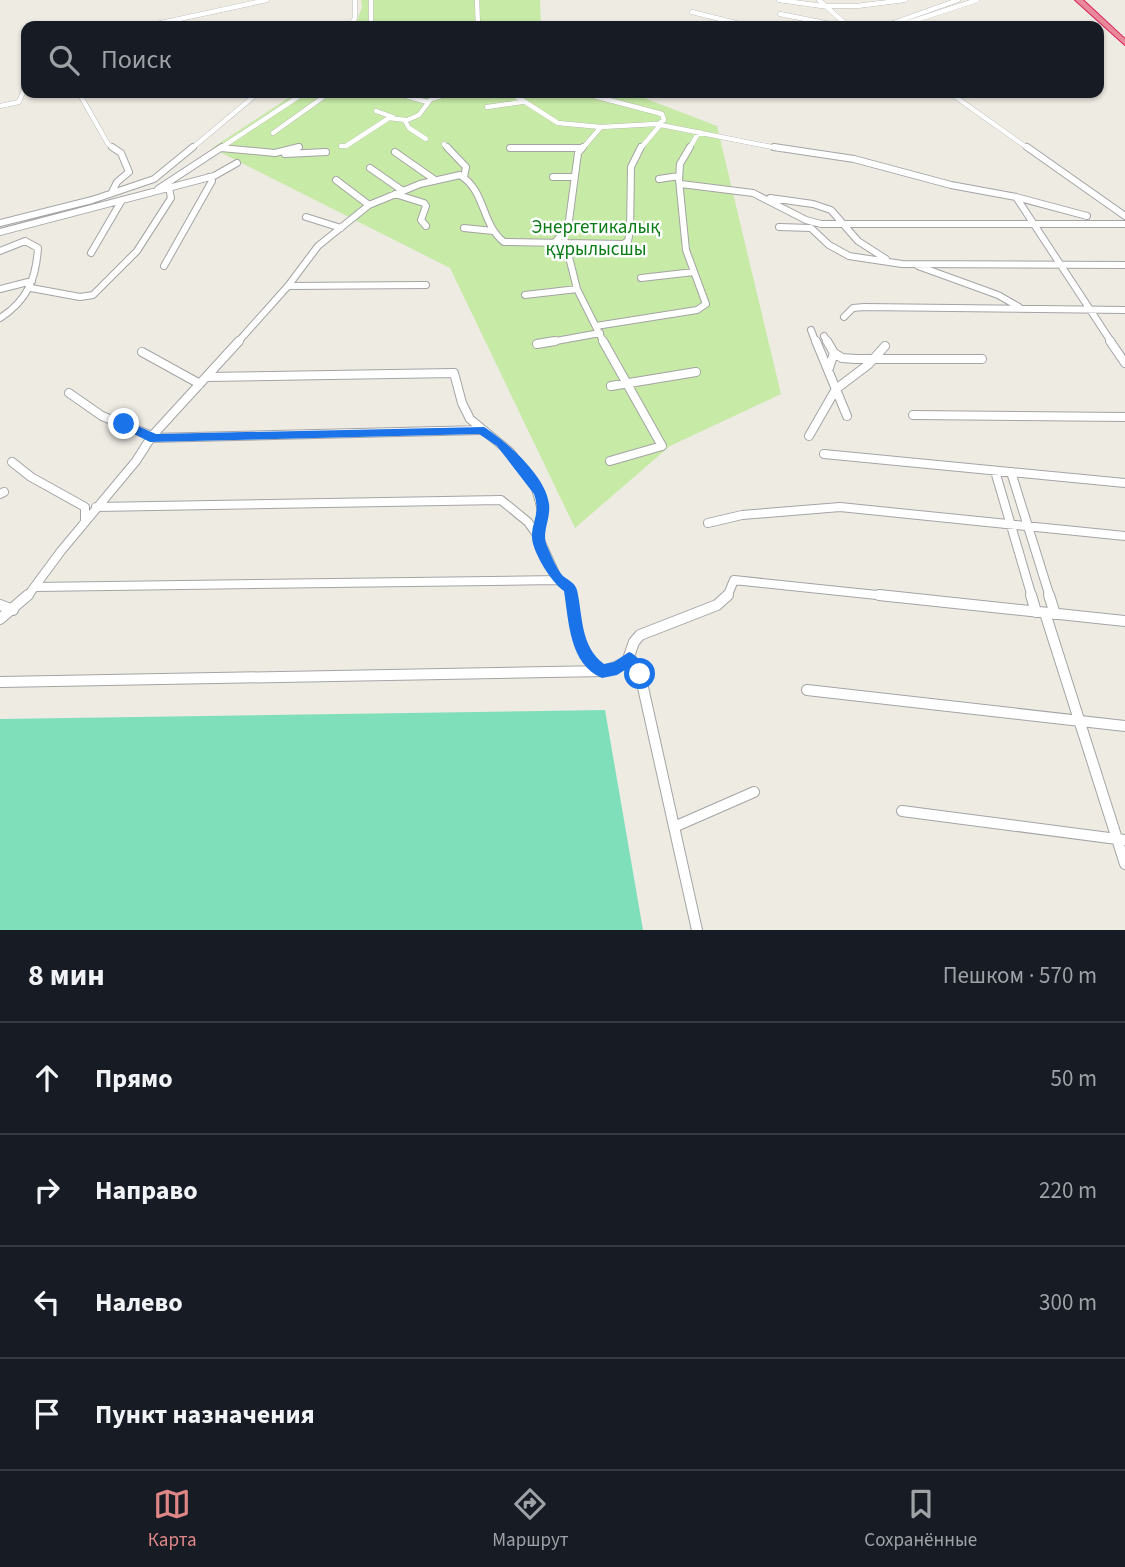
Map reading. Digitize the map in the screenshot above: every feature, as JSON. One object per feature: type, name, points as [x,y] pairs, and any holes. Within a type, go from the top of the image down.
[{"type":"highway","points":[[1079,0],[1101,21]]},
{"type":"highway","points":[[1086,0],[1125,37]]},
{"type":"highway","points":[[1104,23],[1125,43]]},
{"type":"street","points":[[170,21],[267,0]]},
{"type":"street","points":[[353,21],[355,0]]},
{"type":"street","points":[[371,0],[371,21]]},
{"type":"street","points":[[477,0],[478,21]]},
{"type":"street","points":[[779,0],[828,7],[905,0]]},
{"type":"street","points":[[819,0],[843,21]]},
{"type":"street","points":[[899,21],[958,0]]},
{"type":"street","points":[[913,21],[977,0]]},
{"type":"street","points":[[692,12],[728,21]]},
{"type":"street","points":[[780,14],[826,21]]},
{"type":"street","points":[[0,106],[19,102],[21,97]]},
{"type":"street","points":[[82,98],[108,144],[121,153],[129,172],[117,182],[113,192]]},
{"type":"street","points":[[0,223],[138,185],[162,174],[221,120],[251,98]]},
{"type":"street","points":[[153,193],[296,98]]},
{"type":"street","points":[[273,133],[322,98]]},
{"type":"street","points":[[413,98],[427,102],[438,98]]},
{"type":"street","points":[[518,98],[558,123],[601,127],[660,124],[803,153],[854,159],[1087,216]]},
{"type":"street","points":[[0,619],[36,587],[151,437],[288,286],[318,246],[369,205],[435,180],[449,176],[464,177],[477,191],[493,231],[500,240],[513,244],[565,241],[624,244],[628,241],[632,226],[631,171],[634,160],[642,144],[664,120],[662,114],[602,98]]},
{"type":"street","points":[[957,98],[1125,216]]},
{"type":"street","points":[[376,111],[406,120],[419,115],[427,102]]},
{"type":"street","points":[[487,107],[523,102]]},
{"type":"street","points":[[283,107],[303,112]]},
{"type":"street","points":[[341,146],[346,146],[383,121],[396,118]]},
{"type":"street","points":[[406,120],[406,125],[426,139]]},
{"type":"street","points":[[556,241],[568,228],[580,148],[601,127]]},
{"type":"street","points":[[537,344],[701,309],[706,304],[686,250],[679,176],[681,162],[699,132]]},
{"type":"street","points":[[444,144],[464,163],[467,169],[464,177]]},
{"type":"street","points":[[278,153],[299,147]]},
{"type":"street","points":[[221,148],[278,153],[326,152]]},
{"type":"street","points":[[510,148],[580,148]]},
{"type":"street","points":[[395,152],[435,180]]},
{"type":"street","points":[[0,232],[209,177],[225,172],[236,163]]},
{"type":"street","points":[[370,168],[403,191]]},
{"type":"street","points":[[659,179],[679,176]]},
{"type":"street","points":[[164,266],[210,187],[212,181],[209,177]]},
{"type":"street","points":[[553,177],[574,177]]},
{"type":"street","points":[[336,180],[369,205]]},
{"type":"street","points":[[681,184],[826,207],[845,224],[858,241],[888,261]]},
{"type":"street","points":[[0,289],[31,285],[84,297],[93,295],[137,251],[171,198],[169,188]]},
{"type":"street","points":[[395,194],[424,203],[426,206],[421,220],[426,226]]},
{"type":"street","points":[[760,196],[806,220],[821,224],[1125,224]]},
{"type":"street","points":[[1016,197],[1125,363]]},
{"type":"street","points":[[91,253],[122,200]]},
{"type":"street","points":[[306,217],[341,228]]},
{"type":"street","points":[[779,226],[811,228],[829,244],[849,256],[913,264],[1125,265]]},
{"type":"street","points":[[464,228],[493,231]]},
{"type":"street","points":[[12,229],[20,233],[21,240]]},
{"type":"street","points":[[0,251],[21,240],[33,243],[38,248],[31,285],[22,302],[0,320]]},
{"type":"street","points":[[565,241],[577,289],[662,446],[610,460]]},
{"type":"street","points":[[913,264],[998,295],[1021,309]]},
{"type":"street","points":[[641,278],[694,272]]},
{"type":"street","points":[[288,286],[426,285]]},
{"type":"street","points":[[524,295],[577,289]]},
{"type":"street","points":[[844,317],[858,307],[1125,310]]},
{"type":"street","points":[[811,330],[847,416]]},
{"type":"street","points":[[824,336],[834,354],[842,358],[982,359]]},
{"type":"street","points":[[809,436],[836,389],[874,359],[885,346]]},
{"type":"street","points":[[142,352],[200,384]]},
{"type":"street","points":[[829,368],[834,354]]},
{"type":"street","points":[[611,386],[696,372]]},
{"type":"street","points":[[207,377],[454,373],[466,412],[481,430],[501,443],[534,482],[543,503],[542,524],[538,536]]},
{"type":"street","points":[[69,393],[102,416],[151,437],[481,430]]},
{"type":"street","points":[[914,415],[1125,417]]},
{"type":"street","points":[[824,454],[1125,482]]},
{"type":"street","points":[[12,462],[32,477],[85,507],[87,512],[84,522]]},
{"type":"street","points":[[995,471],[1011,525],[1045,613],[1121,840],[1125,864]]},
{"type":"street","points":[[1010,472],[1028,526],[1045,613]]},
{"type":"street","points":[[96,507],[501,500],[528,522],[538,536],[558,580]]},
{"type":"street","points":[[708,523],[742,515],[828,507],[1125,536]]},
{"type":"street","points":[[36,587],[558,580],[570,587],[578,635],[587,660],[602,671]]},
{"type":"street","points":[[0,682],[602,671],[617,668],[629,658],[634,642],[640,635],[717,605],[727,598],[734,580],[1125,621]]},
{"type":"street","points":[[0,605],[13,610]]},
{"type":"street","points":[[629,658],[640,674],[697,930]]},
{"type":"street","points":[[807,690],[1125,726]]},
{"type":"street","points":[[674,827],[754,792]]},
{"type":"street","points":[[902,811],[1121,840]]},
{"type":"green space","points":[[361,0],[540,0],[541,21],[357,21],[362,7]]},
{"type":"green space","name":"Энергетикалық құрылысшы","points":[[288,98],[644,98],[717,126],[781,394],[670,446],[575,528],[450,268],[212,148]]},
{"type":"green space","points":[[605,710],[643,930],[0,930],[0,719]]},
{"type":"route","points":[[124,424],[152,436],[150,438],[481,430],[501,443],[525,470],[540,494],[543,503],[542,524],[538,536],[558,580],[570,587],[578,635],[587,660],[602,671],[617,668],[629,658],[640,674]]}]
